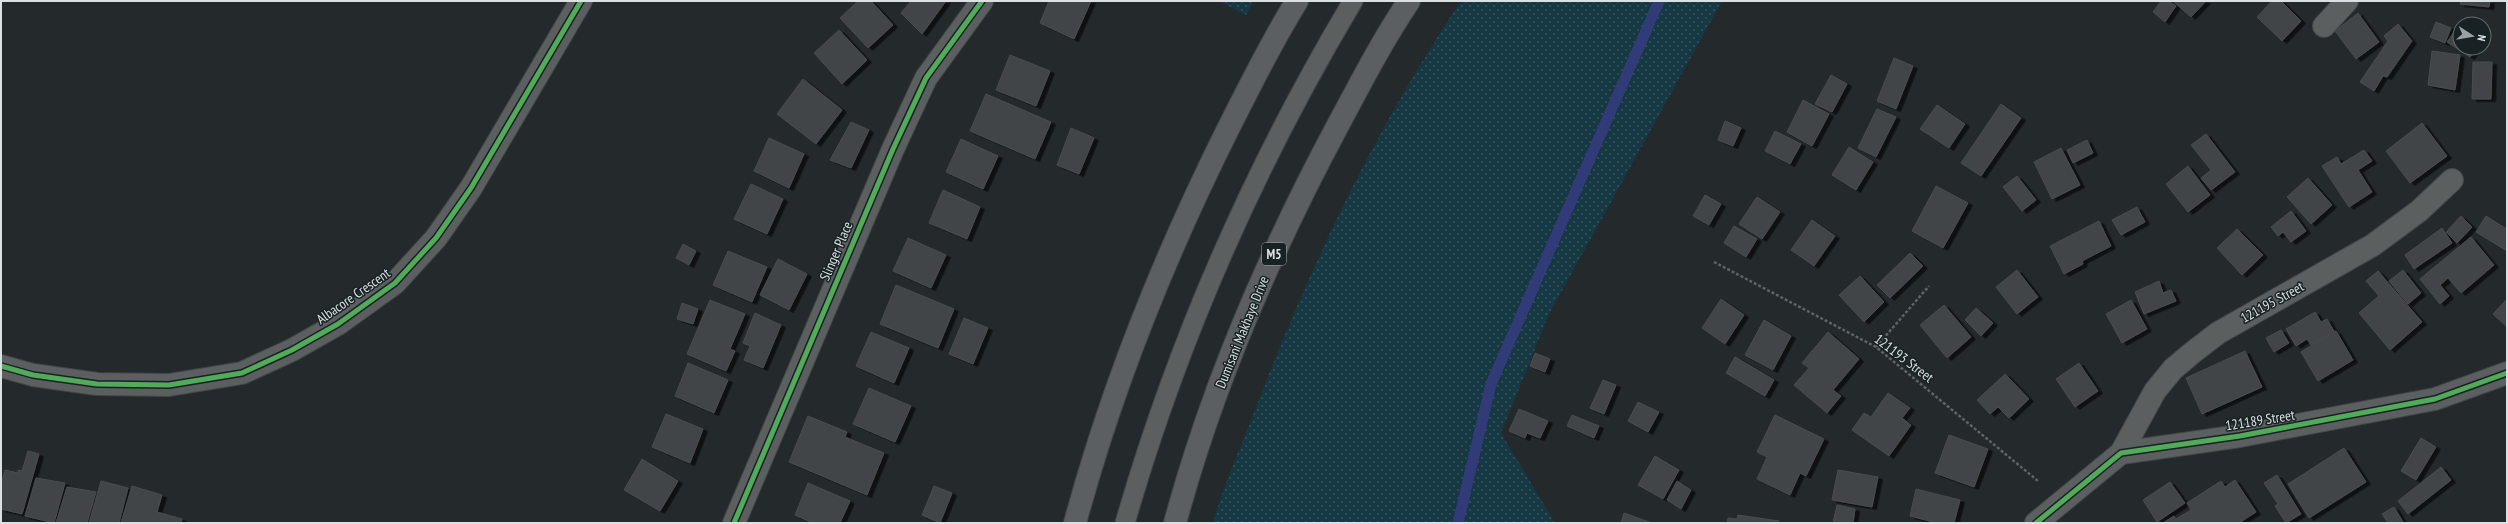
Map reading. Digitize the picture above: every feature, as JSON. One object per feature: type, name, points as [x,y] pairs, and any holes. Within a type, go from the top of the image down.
[{"type":"main road","points":[[1075,523],[1116,388],[1153,294],[1210,166],[1259,68],[1297,1]]},
{"type":"main road","name":"Dumisani Makhaye Drive","points":[[1175,523],[1185,486],[1216,394],[1286,227],[1371,64],[1409,1]]},
{"type":"street","name":"Albacore Crescent","points":[[1,366],[33,375],[97,384],[169,385],[242,373],[292,350],[338,324],[395,283],[436,238],[471,188],[581,1]]},
{"type":"street","name":"Slinger Place","points":[[734,523],[884,171],[926,78],[982,1]]},
{"type":"street","points":[[2324,26],[2348,1]]},
{"type":"street","name":"121195 Street","points":[[2122,454],[2155,391],[2173,369],[2192,353],[2218,332],[2373,245],[2419,211],[2452,180]]},
{"type":"street","name":"121189 Street","points":[[2036,523],[2122,454],[2240,436],[2435,399],[2507,373]]},
{"type":"lane","points":[[1125,523],[1166,394],[1211,278],[1282,125],[1353,1]]},
{"type":"path","points":[[1876,347],[1929,286]]},
{"type":"shaded area","points":[[1219,1],[1254,1],[1246,15]]},
{"type":"shaded area","points":[[1461,1],[1722,1],[1549,314],[1501,433],[1555,523],[1213,523],[1227,480],[1276,357],[1321,251],[1373,148],[1401,98]]},
{"type":"building","points":[[858,1],[871,1],[893,25],[868,48],[840,18]]},
{"type":"building","points":[[911,1],[946,1],[922,34],[901,13]]},
{"type":"building","points":[[1049,1],[1091,1],[1074,39],[1040,23]]},
{"type":"building","points":[[2161,1],[2168,1],[2176,6],[2165,22],[2153,12]]},
{"type":"building","points":[[2173,1],[2206,1],[2191,17]]},
{"type":"building","points":[[2272,1],[2281,1],[2301,21],[2282,41],[2257,17]]},
{"type":"building","points":[[2461,1],[2490,1],[2489,7],[2460,4]]},
{"type":"building","points":[[2358,13],[2379,42],[2356,59],[2335,31]]},
{"type":"building","points":[[2436,22],[2451,28],[2445,43],[2430,37]]},
{"type":"building","points":[[2398,24],[2412,41],[2387,77],[2383,76],[2374,91],[2360,82],[2388,41],[2384,36]]},
{"type":"building","points":[[839,30],[867,60],[842,84],[814,53]]},
{"type":"building","points":[[2452,35],[2452,45],[2447,42]]},
{"type":"building","points":[[2432,51],[2452,54],[2452,56],[2460,56],[2455,90],[2428,85]]},
{"type":"building","points":[[1010,55],[1050,71],[1036,106],[996,90]]},
{"type":"building","points":[[1894,58],[1913,66],[1896,109],[1877,101]]},
{"type":"building","points":[[2473,62],[2492,62],[2491,99],[2472,99]]},
{"type":"building","points":[[1831,75],[1847,84],[1832,112],[1815,104]]},
{"type":"building","points":[[803,79],[842,110],[816,144],[777,114]]},
{"type":"building","points":[[986,94],[1051,122],[1035,159],[970,131]]},
{"type":"building","points":[[1803,100],[1829,114],[1812,146],[1787,132]]},
{"type":"building","points":[[2001,104],[2021,118],[1981,176],[1961,163]]},
{"type":"building","points":[[1937,105],[1965,124],[1949,148],[1920,129]]},
{"type":"building","points":[[1877,109],[1896,117],[1876,157],[1858,148]]},
{"type":"building","points":[[1725,121],[1741,128],[1733,146],[1718,140]]},
{"type":"building","points":[[851,122],[869,130],[851,168],[830,160]]},
{"type":"building","points":[[2422,123],[2447,156],[2410,183],[2386,151]]},
{"type":"building","points":[[1071,128],[1094,138],[1079,174],[1057,165]]},
{"type":"building","points":[[1775,131],[1801,144],[1790,164],[1765,151]]},
{"type":"building","points":[[2206,134],[2235,172],[2211,190],[2201,178],[2211,170],[2191,145]]},
{"type":"building","points":[[769,138],[804,154],[789,188],[754,171]]},
{"type":"building","points":[[961,139],[998,156],[983,189],[946,172]]},
{"type":"building","points":[[2087,140],[2093,153],[2073,163],[2067,150]]},
{"type":"building","points":[[1849,147],[1873,162],[1856,190],[1832,175]]},
{"type":"building","points":[[2061,148],[2080,185],[2052,199],[2034,162]]},
{"type":"building","points":[[2364,150],[2372,161],[2358,170],[2372,192],[2349,207],[2322,166],[2337,157],[2341,164]]},
{"type":"building","points":[[2188,166],[2210,195],[2188,212],[2166,184]]},
{"type":"building","points":[[2017,176],[2036,200],[2022,211],[2003,187]]},
{"type":"building","points":[[2308,178],[2332,205],[2311,224],[2287,197]]},
{"type":"building","points":[[751,184],[783,199],[767,234],[734,219]]},
{"type":"building","points":[[1936,186],[1968,203],[1943,248],[1912,231]]},
{"type":"building","points":[[943,190],[980,207],[967,239],[929,223]]},
{"type":"building","points":[[1705,195],[1721,204],[1709,225],[1693,216]]},
{"type":"building","points":[[1757,197],[1780,212],[1762,239],[1739,224]]},
{"type":"building","points":[[2137,207],[2145,222],[2121,235],[2112,220]]},
{"type":"building","points":[[2291,211],[2306,231],[2291,242],[2283,232],[2278,236],[2271,227]]},
{"type":"building","points":[[2461,216],[2472,227],[2457,243],[2446,232]]},
{"type":"building","points":[[2486,216],[2507,229],[2507,251],[2476,232]]},
{"type":"building","points":[[1812,220],[1835,236],[1814,266],[1791,250]]},
{"type":"building","points":[[2099,221],[2111,246],[2082,261],[2083,264],[2064,274],[2050,246]]},
{"type":"building","points":[[1734,226],[1757,239],[1746,257],[1724,243]]},
{"type":"building","points":[[2442,228],[2452,243],[2414,269],[2405,255]]},
{"type":"building","points":[[2237,229],[2263,255],[2242,275],[2217,248]]},
{"type":"building","points":[[2471,237],[2494,265],[2461,293],[2448,278],[2440,285],[2449,296],[2440,304],[2420,279]]},
{"type":"building","points":[[908,238],[946,255],[931,288],[893,271]]},
{"type":"building","points":[[683,244],[696,251],[689,265],[676,258]]},
{"type":"building","points":[[728,251],[767,267],[752,302],[713,285]]},
{"type":"building","points":[[1910,253],[1923,266],[1890,298],[1877,285]]},
{"type":"building","points":[[778,259],[807,274],[789,310],[760,295]]},
{"type":"building","points":[[2017,270],[2038,297],[2017,314],[1996,287]]},
{"type":"building","points":[[2403,270],[2421,293],[2408,304],[2389,281]]},
{"type":"building","points":[[2378,271],[2422,322],[2390,350],[2359,313],[2379,296],[2366,281]]},
{"type":"building","points":[[1860,276],[1884,302],[1864,322],[1839,295]]},
{"type":"building","points":[[2159,281],[2163,293],[2171,290],[2176,301],[2144,314],[2135,292]]},
{"type":"building","points":[[896,285],[954,309],[938,348],[880,324]]},
{"type":"building","points":[[1721,299],[1744,315],[1725,344],[1702,328]]},
{"type":"building","points":[[2507,299],[2507,327],[2493,314]]},
{"type":"building","points":[[710,300],[745,314],[730,349],[735,351],[726,371],[687,354]]},
{"type":"building","points":[[2131,300],[2147,329],[2122,343],[2106,314]]},
{"type":"building","points":[[682,303],[698,309],[693,324],[677,319]]},
{"type":"building","points":[[1944,305],[1971,337],[1947,358],[1920,325]]},
{"type":"building","points":[[1976,308],[1993,323],[1981,336],[1965,320]]},
{"type":"building","points":[[2315,312],[2321,322],[2327,319],[2334,331],[2311,345],[2307,339],[2296,346],[2286,329]]},
{"type":"building","points":[[755,313],[781,325],[763,368],[744,360],[750,346],[743,343]]},
{"type":"building","points":[[964,318],[988,328],[973,364],[949,354]]},
{"type":"building","points":[[1764,320],[1791,336],[1773,370],[1745,355]]},
{"type":"building","points":[[2281,330],[2289,343],[2274,352],[2266,338]]},
{"type":"building","points":[[2336,331],[2353,360],[2318,381],[2301,352]]},
{"type":"building","points":[[871,332],[909,348],[894,383],[856,366]]},
{"type":"building","points":[[1828,332],[1859,359],[1833,390],[1841,396],[1827,413],[1794,385],[1809,368],[1802,363]]},
{"type":"building","points":[[2245,351],[2262,387],[2202,414],[2186,378]]},
{"type":"building","points":[[1535,353],[1550,359],[1545,372],[1530,366]]},
{"type":"building","points":[[1735,357],[1774,380],[1765,396],[1726,373]]},
{"type":"building","points":[[688,363],[728,380],[714,413],[675,396]]},
{"type":"building","points":[[2079,363],[2098,391],[2075,407],[2056,379]]},
{"type":"building","points":[[2005,374],[2029,399],[2009,418],[1998,407],[1990,414],[1977,400]]},
{"type":"building","points":[[1603,380],[1616,385],[1604,414],[1590,408]]},
{"type":"building","points":[[869,388],[911,406],[895,442],[853,424]]},
{"type":"building","points":[[1888,393],[1910,408],[1902,418],[1911,425],[1889,456],[1852,430],[1864,413],[1871,417]]},
{"type":"building","points":[[1638,402],[1659,412],[1648,432],[1628,421]]},
{"type":"building","points":[[1519,409],[1548,421],[1540,438],[1527,433],[1525,438],[1509,431]]},
{"type":"building","points":[[666,414],[703,429],[690,463],[652,447]]},
{"type":"building","points":[[1572,415],[1599,426],[1594,438],[1567,426]]},
{"type":"building","points":[[1775,415],[1824,439],[1806,476],[1800,473],[1790,495],[1757,479],[1767,457],[1757,452]]},
{"type":"building","points":[[808,416],[847,432],[845,437],[884,453],[867,495],[789,462]]},
{"type":"building","points":[[1949,435],[1988,449],[1974,487],[1935,473]]},
{"type":"building","points":[[2421,438],[2436,447],[2416,480],[2401,471]]},
{"type":"building","points":[[2344,448],[2366,482],[2309,518],[2288,484]]},
{"type":"building","points":[[28,451],[39,454],[22,514],[1,509],[1,484],[5,470],[18,473],[18,470],[22,471]]},
{"type":"building","points":[[1655,456],[1679,470],[1663,499],[1638,485]]},
{"type":"building","points":[[642,459],[678,481],[660,511],[624,490]]},
{"type":"building","points":[[2441,467],[2451,480],[2408,514],[2398,501]]},
{"type":"building","points":[[1838,470],[1878,477],[1872,507],[1832,500]]},
{"type":"building","points":[[2277,475],[2301,514],[2286,523],[2275,506],[2278,504],[2264,483]]},
{"type":"building","points":[[36,478],[65,483],[54,523],[25,516]]},
{"type":"building","points":[[2235,480],[2256,512],[2239,523],[2163,523],[2174,516],[2176,519],[2191,510],[2187,503],[2221,481],[2225,487]]},
{"type":"building","points":[[101,481],[128,488],[119,523],[89,523]]},
{"type":"building","points":[[1677,481],[1691,490],[1681,509],[1667,500]]},
{"type":"building","points":[[2170,482],[2185,503],[2157,522],[2143,500]]},
{"type":"building","points":[[808,483],[850,501],[840,523],[813,523],[795,515]]},
{"type":"building","points":[[132,486],[162,495],[157,512],[182,519],[181,523],[121,523]]},
{"type":"building","points":[[934,486],[952,493],[940,523],[922,515]]},
{"type":"building","points":[[67,487],[96,492],[87,523],[56,523]]},
{"type":"building","points":[[1916,489],[1960,500],[1954,523],[1937,523],[1910,516]]},
{"type":"building","points":[[1837,505],[1855,509],[1853,523],[1833,523]]},
{"type":"building","points":[[2394,507],[2403,522],[2388,523],[2382,514]]},
{"type":"building","points":[[1624,513],[1652,523],[1621,523]]},
{"type":"building","points":[[1738,515],[1779,521],[1779,523],[1727,523],[1728,518],[1737,519]]},
{"type":"waterway","points":[[1458,523],[1491,384],[1659,1]]},
{"type":"cycle path","points":[[1,366],[33,375],[97,384],[169,385],[242,373],[292,350],[338,324],[395,283],[436,238],[471,188],[581,1]]},
{"type":"cycle path","points":[[734,523],[893,149],[926,78],[982,1]]},
{"type":"cycle path","points":[[2036,523],[2121,453],[2240,436],[2435,399],[2507,373]]}]
